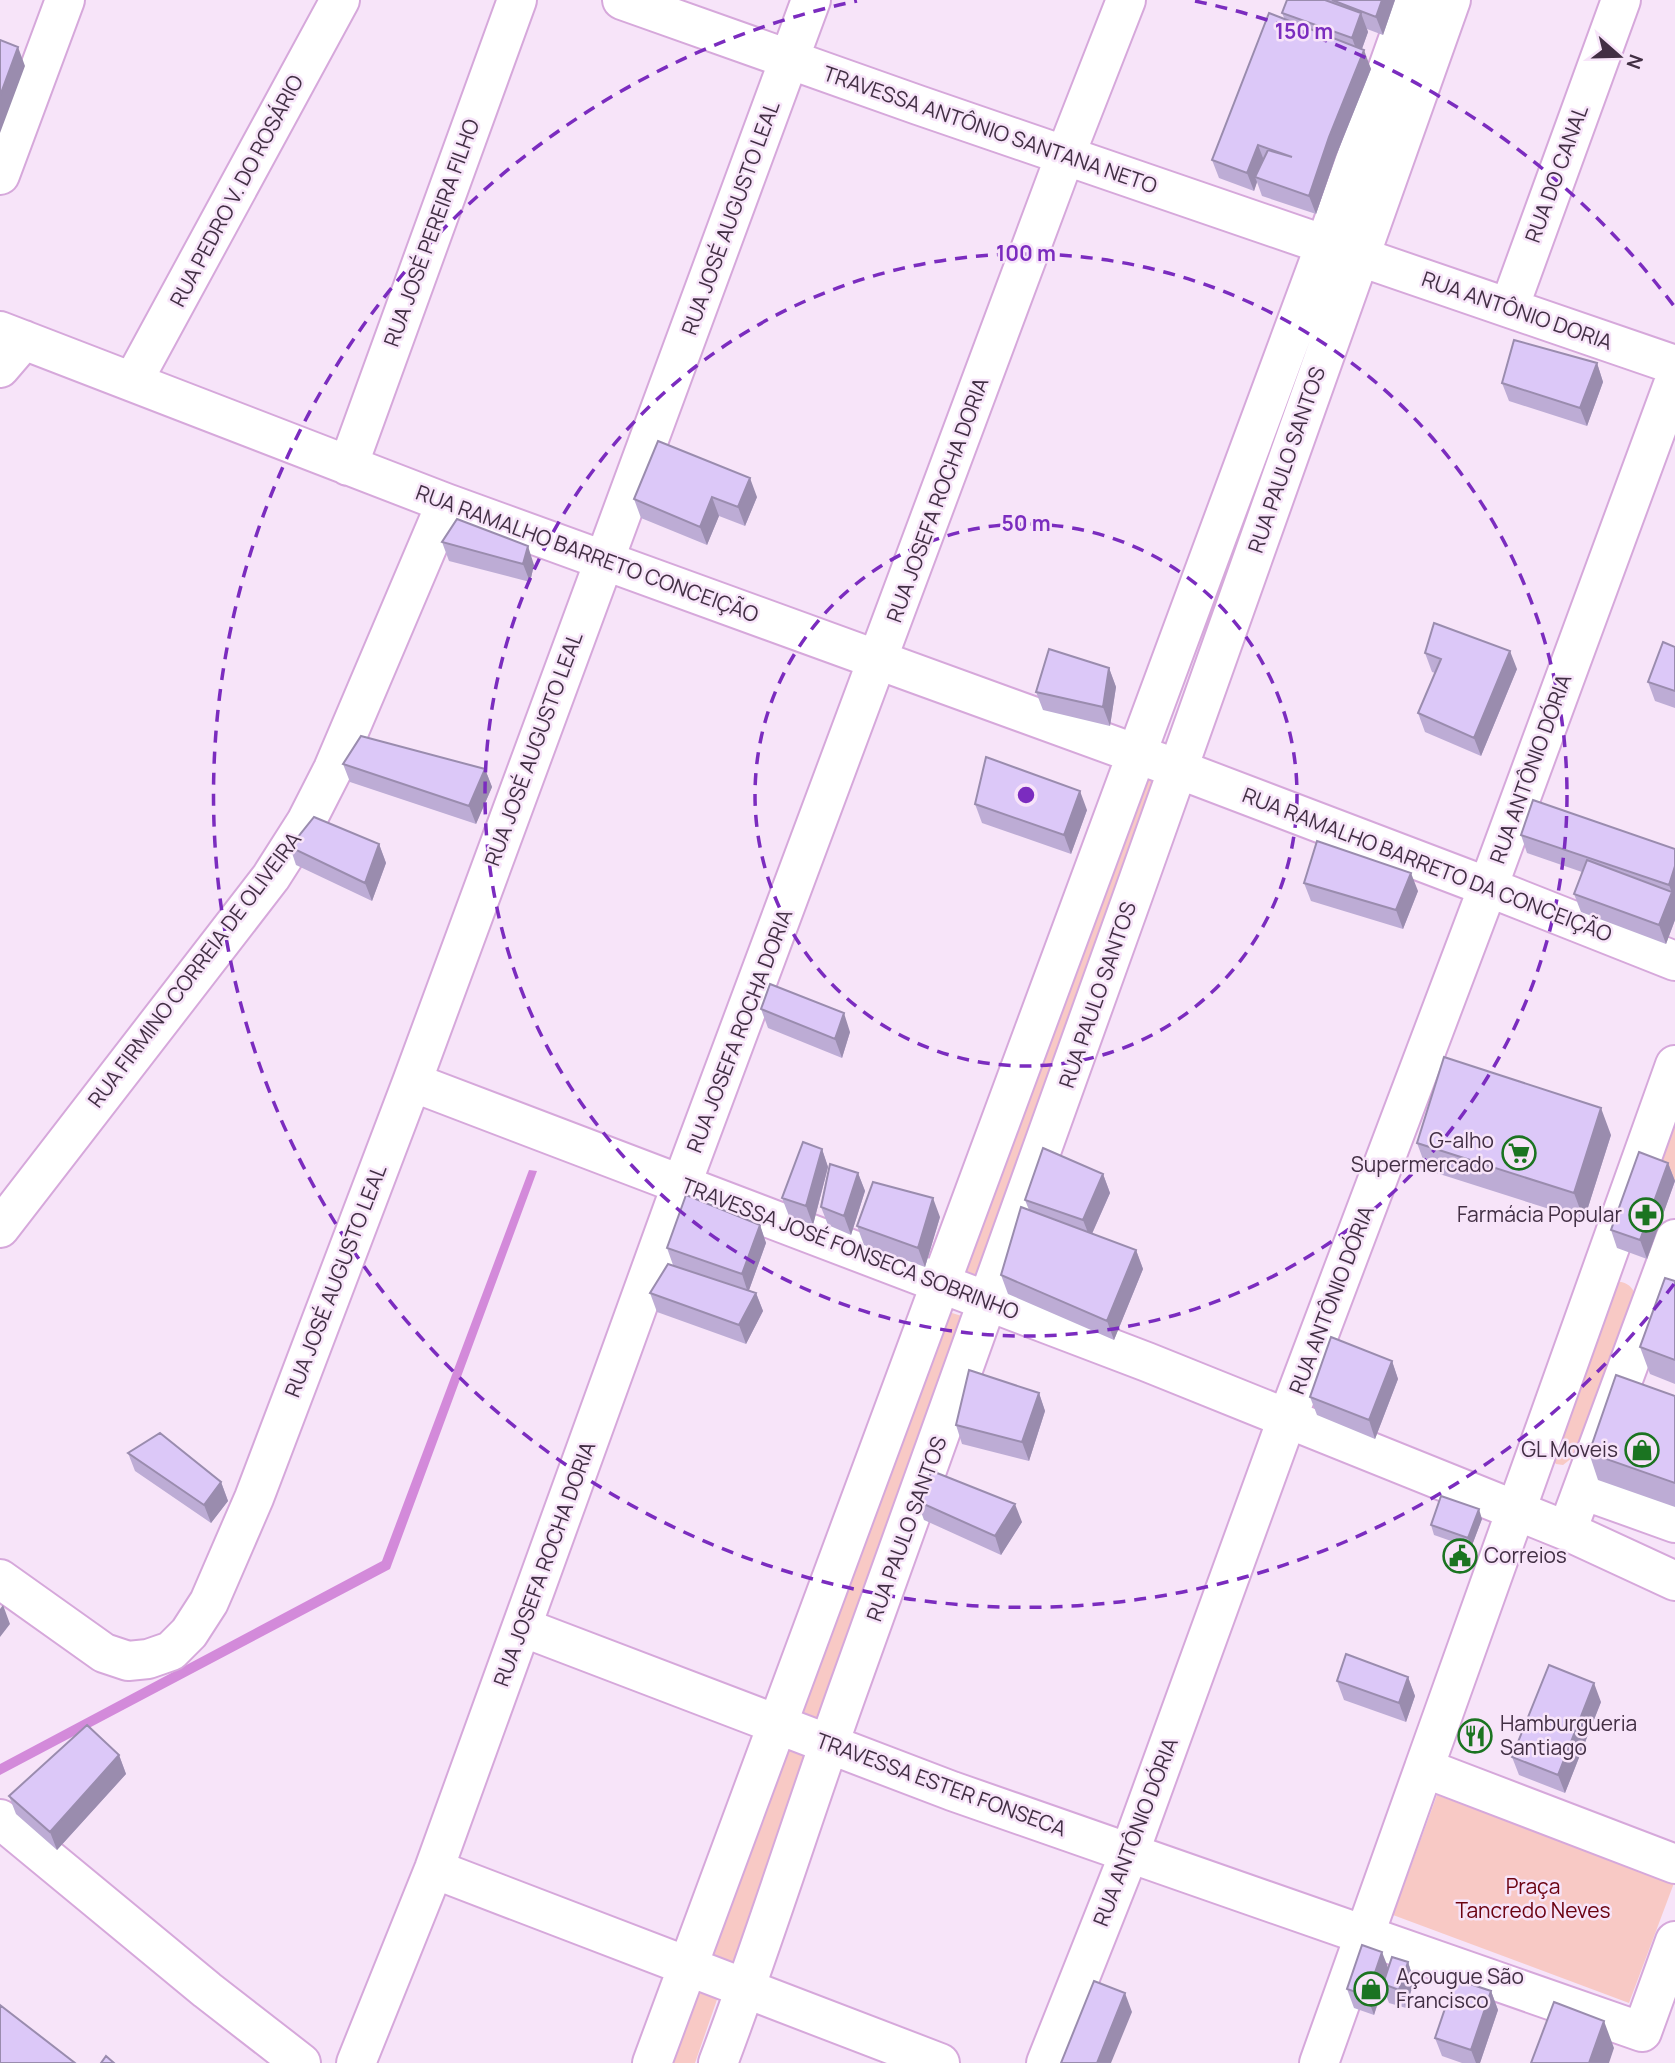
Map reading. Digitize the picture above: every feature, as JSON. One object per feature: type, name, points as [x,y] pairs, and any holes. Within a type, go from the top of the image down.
[{"type":"street","points":[[0,175],[65,0]]},
{"type":"street","name":"RUA PEDRO V. DO ROSÁRIO","points":[[133,382],[340,0]]},
{"type":"street","name":"RUA JOSÉ PEREIRA FILHO","points":[[348,466],[516,0]]},
{"type":"street","name":"TRAVESSA ANTÔNIO SANTANA NETO","points":[[622,0],[1342,251]]},
{"type":"street","name":"RUA JOSÉ AUGUSTO LEAL","points":[[0,1579],[104,1653],[128,1661],[148,1659],[171,1651],[189,1633],[209,1602],[254,1498],[412,1082],[811,0]]},
{"type":"street","name":"RUA JOSEFA ROCHA DORIA","points":[[356,2063],[434,1869],[681,1186],[879,661],[1065,156],[1126,0]]},
{"type":"street","name":"RUA PAULO SANTOS","points":[[718,2063],[746,1990],[829,1744],[990,1301],[1178,769],[1342,251],[1412,0]]},
{"type":"street","name":"RUA PAULO SANTOS","points":[[652,2063],[1136,755],[1342,251],[1451,0]]},
{"type":"street","name":"RUA DO CANAL","points":[[1509,308],[1620,0]]},
{"type":"street","name":"RUA ANTÔNIO DORIA","points":[[1342,251],[1675,365]]},
{"type":"street","name":"RUA RAMALHO BARRETO CONCEIÇÃO","points":[[8,346],[133,382],[446,503],[1178,769]]},
{"type":"street","name":"RUA ANTÔNIO DÓRIA","points":[[1046,2063],[1129,1854],[1287,1419],[1488,887],[1675,379]]},
{"type":"street","name":"RUA FIRMINO CORREIA DE OLIVEIRA","points":[[0,1228],[271,877],[306,822],[333,769],[446,503]]},
{"type":"street","name":"RUA RAMALHO BARRETO DA CONCEIÇÃO","points":[[1178,769],[1675,961]]},
{"type":"street","points":[[1319,2063],[1675,1065]]},
{"type":"street","name":"TRAVESSA JOSÉ FONSECA SOBRINHO","points":[[412,1082],[990,1301],[1567,1531],[1675,1581]]},
{"type":"street","points":[[1567,1531],[1675,1239]]},
{"type":"street","points":[[1603,1267],[1658,1286]]},
{"type":"street","points":[[1583,1490],[1675,1524]]},
{"type":"street","name":"TRAVESSA ESTER FONSECA","points":[[522,1627],[952,1791],[1364,1936]]},
{"type":"street","points":[[1424,1768],[1675,1864]]},
{"type":"street","points":[[0,1819],[207,1990],[302,2063]]},
{"type":"street","points":[[434,1869],[940,2063]]},
{"type":"street","points":[[1364,1936],[1636,2047],[1675,1941]]},
{"type":"green space","points":[[1144,775],[1163,783],[970,1303],[945,1294]]},
{"type":"green space","points":[[1675,1090],[1675,1181],[1646,1171]]},
{"type":"green space","points":[[1613,1281],[1628,1284],[1636,1296],[1577,1454],[1563,1465],[1556,1464],[1548,1455]]},
{"type":"green space","points":[[939,1309],[965,1317],[818,1731],[786,1720]]},
{"type":"green space","points":[[783,1734],[812,1744],[729,1973],[698,1960]]},
{"type":"green space","name":"Praça Tancredo Neves","points":[[1437,1795],[1674,1883],[1629,2003],[1393,1915]]},
{"type":"green space","points":[[694,1980],[720,1991],[695,2063],[663,2063]]},
{"type":"shaded area","points":[[529,1170],[537,1171],[390,1569],[0,1775],[0,1764],[382,1561]]},
{"type":"building","points":[[1287,0],[1325,0],[1361,13],[1352,38],[1282,13]]},
{"type":"building","points":[[1332,0],[1382,0],[1376,17]]},
{"type":"building","points":[[1269,13],[1364,50],[1309,196],[1255,177],[1268,150],[1292,157],[1258,145],[1247,173],[1212,160]]},
{"type":"building","points":[[0,40],[18,47],[0,96]]},
{"type":"building","points":[[1514,340],[1597,363],[1580,408],[1502,383]]},
{"type":"building","points":[[658,441],[750,478],[738,507],[712,497],[700,527],[634,499]]},
{"type":"building","points":[[457,519],[528,546],[523,564],[442,542]]},
{"type":"building","points":[[1434,623],[1510,651],[1474,738],[1418,713],[1441,659],[1425,653]]},
{"type":"building","points":[[1663,642],[1675,647],[1675,691],[1648,682]]},
{"type":"building","points":[[1049,649],[1109,668],[1103,707],[1036,692]]},
{"type":"building","points":[[361,736],[485,769],[469,806],[343,764]]},
{"type":"building","points":[[986,757],[1080,791],[1064,835],[975,804]]},
{"type":"building","points":[[1533,800],[1675,849],[1675,866],[1669,885],[1521,835]]},
{"type":"building","points":[[314,817],[379,844],[365,883],[290,847]]},
{"type":"building","points":[[1317,841],[1411,873],[1396,910],[1304,883]]},
{"type":"building","points":[[1587,860],[1672,892],[1659,925],[1574,894]]},
{"type":"building","points":[[770,984],[844,1013],[835,1039],[761,1009]]},
{"type":"building","name":"G-alho Supermercado","points":[[1444,1057],[1601,1108],[1574,1193],[1417,1143]]},
{"type":"building","points":[[803,1142],[822,1149],[806,1206],[782,1198]]},
{"type":"building","points":[[1043,1148],[1103,1174],[1083,1220],[1025,1200]]},
{"type":"building","points":[[1639,1152],[1668,1163],[1640,1240],[1611,1230]]},
{"type":"building","points":[[830,1164],[858,1173],[844,1216],[821,1207]]},
{"type":"building","points":[[873,1182],[933,1198],[918,1248],[857,1226]]},
{"type":"building","points":[[686,1195],[760,1225],[742,1274],[667,1248]]},
{"type":"building","points":[[1021,1207],[1136,1250],[1107,1321],[1001,1275]]},
{"type":"building","points":[[668,1264],[756,1293],[739,1325],[650,1293]]},
{"type":"building","points":[[1665,1278],[1675,1281],[1675,1360],[1640,1347]]},
{"type":"building","points":[[1331,1337],[1392,1361],[1369,1420],[1310,1397]]},
{"type":"building","points":[[969,1370],[1039,1393],[1022,1442],[956,1425]]},
{"type":"building","points":[[1616,1375],[1675,1396],[1675,1483],[1589,1453]]},
{"type":"building","points":[[160,1433],[221,1482],[204,1505],[128,1453]]},
{"type":"building","points":[[932,1471],[1015,1504],[995,1536],[917,1501]]},
{"type":"building","points":[[1441,1496],[1479,1509],[1468,1538],[1431,1525]]},
{"type":"building","points":[[1346,1654],[1408,1677],[1399,1703],[1337,1681]]},
{"type":"building","points":[[1549,1665],[1594,1683],[1558,1775],[1512,1757]]},
{"type":"building","points":[[87,1725],[119,1755],[50,1832],[9,1796]]},
{"type":"building","points":[[1362,1945],[1382,1952],[1367,1996],[1347,1989]]},
{"type":"building","points":[[1392,1957],[1408,1962],[1399,1990],[1383,1984]]},
{"type":"building","points":[[1455,1979],[1491,1991],[1471,2050],[1435,2038]]},
{"type":"building","points":[[1094,1981],[1125,1993],[1097,2063],[1061,2063]]},
{"type":"building","points":[[1554,2002],[1604,2021],[1589,2063],[1531,2063]]},
{"type":"building","points":[[0,2005],[75,2063],[0,2063]]},
{"type":"building","points":[[106,2056],[114,2063],[101,2063]]},
{"type":"place","name":"G-alho Supermercado","points":[[1519,1153]]},
{"type":"place","name":"Farmácia Popular","points":[[1646,1215]]},
{"type":"place","name":"GL Moveis","points":[[1642,1450]]},
{"type":"place","name":"Correios","points":[[1460,1556]]},
{"type":"place","name":"Hamburgueria Santiago","points":[[1475,1736]]},
{"type":"place","name":"Açougue São Francisco","points":[[1371,1989]]}]
